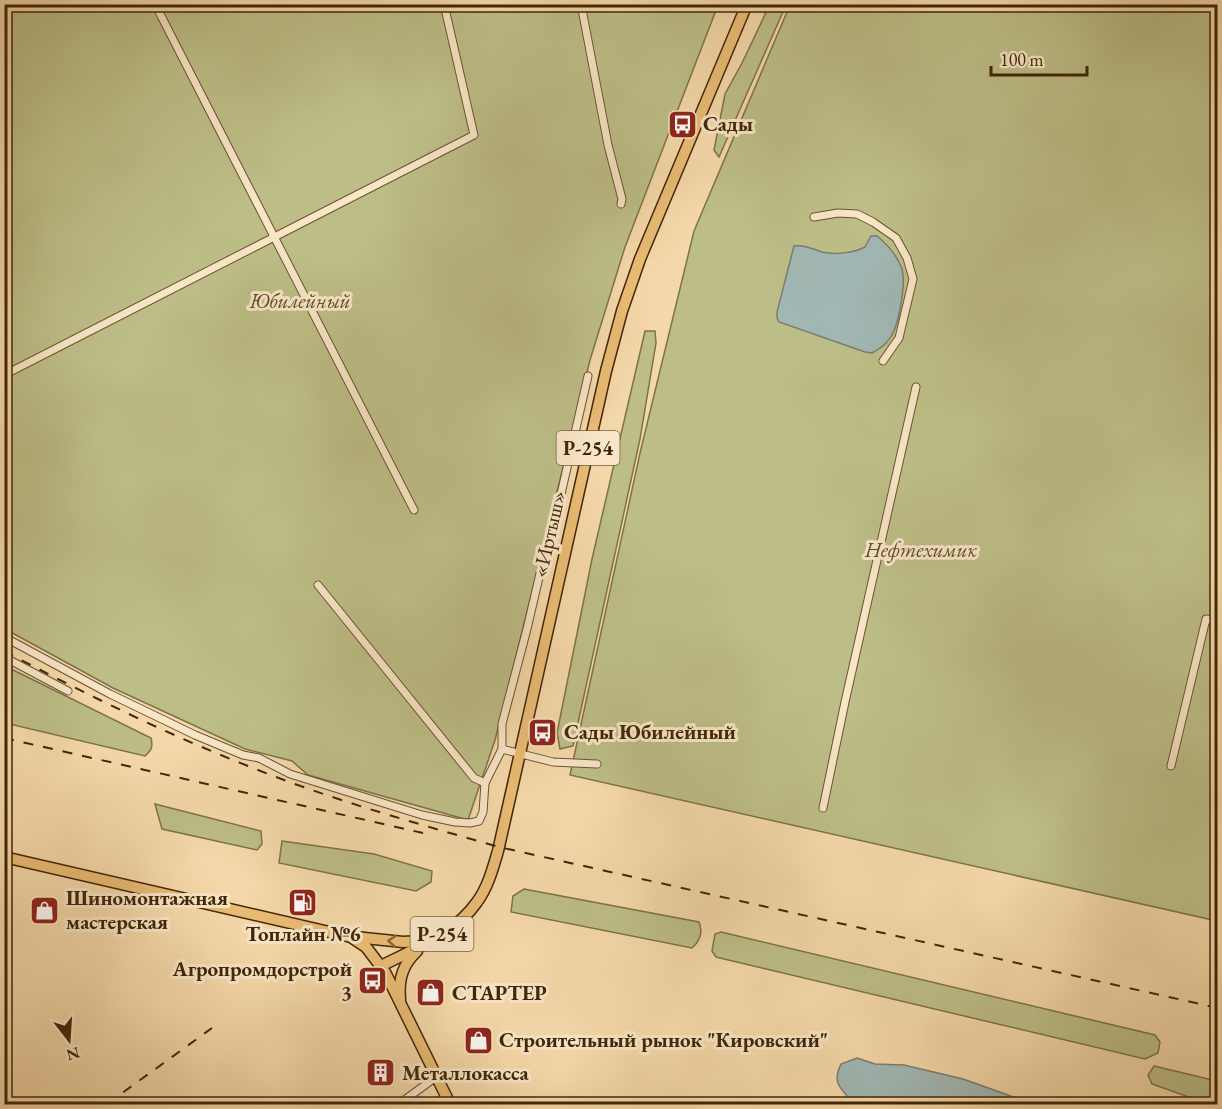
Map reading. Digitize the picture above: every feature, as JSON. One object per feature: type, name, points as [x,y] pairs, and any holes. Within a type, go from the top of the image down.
[{"type":"main road","name":"«Иртыш»","points":[[381,966],[432,939],[464,918],[478,902],[488,883],[498,851],[606,371],[622,311],[640,259],[747,4]]},
{"type":"main road","points":[[4,857],[351,936],[403,942],[432,939]]},
{"type":"main road","points":[[351,936],[366,946],[381,966],[450,1104]]},
{"type":"main road","points":[[401,1005],[399,986],[406,963],[415,952],[432,939]]},
{"type":"street","points":[[155,4],[414,510]]},
{"type":"street","points":[[4,375],[474,135],[444,4]]},
{"type":"street","points":[[581,4],[608,145],[622,199],[621,204]]},
{"type":"street","points":[[814,217],[838,213],[857,214],[896,238],[907,258],[913,279],[899,338],[883,362]]},
{"type":"street","points":[[4,637],[110,694],[195,735],[243,755],[259,758],[290,774],[422,815],[470,823],[479,821],[483,812],[485,783],[502,749],[502,724],[544,552],[561,494],[588,376]]},
{"type":"street","points":[[823,808],[916,387]]},
{"type":"street","points":[[318,585],[474,778],[485,783]]},
{"type":"street","points":[[1171,766],[1206,619],[1218,621]]},
{"type":"street","points":[[4,657],[68,691]]},
{"type":"street","points":[[502,749],[553,762],[597,764]]},
{"type":"street","points":[[399,1104],[436,1077]]},
{"type":"green space","points":[[770,4],[786,5],[719,157],[714,150],[725,94]]},
{"type":"green space","name":"Юбилейный","points":[[4,5],[718,5],[625,247],[590,360],[495,740],[468,820],[308,775],[292,761],[245,749],[113,688],[5,629]]},
{"type":"green space","name":"Нефтехимик","points":[[790,5],[1217,5],[1217,921],[570,775],[640,453],[694,231]]},
{"type":"green space","points":[[645,331],[655,331],[656,343],[640,439],[573,746],[560,749],[557,733],[592,559]]},
{"type":"green space","points":[[5,666],[151,738],[151,750],[145,756],[5,723]]},
{"type":"green space","points":[[155,804],[261,831],[262,844],[257,850],[162,829]]},
{"type":"green space","points":[[282,841],[374,854],[432,871],[431,882],[416,891],[279,863]]},
{"type":"green space","points":[[524,889],[699,922],[700,936],[692,948],[511,912],[513,896]]},
{"type":"green space","points":[[721,932],[1155,1035],[1160,1042],[1158,1053],[1145,1059],[716,957],[712,951],[715,934]]},
{"type":"green space","points":[[1154,1066],[1217,1081],[1217,1104],[1208,1104],[1152,1084],[1148,1075]]},
{"type":"water","points":[[871,236],[877,236],[892,251],[900,264],[903,275],[899,315],[893,332],[884,345],[872,353],[865,352],[779,322],[777,312],[794,246],[804,246],[827,253],[844,253],[865,247]]},
{"type":"water","points":[[857,1058],[875,1064],[904,1065],[963,1079],[1033,1104],[854,1104],[839,1086],[837,1077],[841,1064]]},
{"type":"railway","points":[[4,651],[124,712],[217,753],[310,789],[436,829],[499,847],[1218,1008]]},
{"type":"railway","points":[[4,738],[423,833]]},
{"type":"railway","points":[[107,1104],[212,1028]]},
{"type":"place","name":"Сады","points":[[682,124]]},
{"type":"place","name":"Сады Юбилейный","points":[[543,732]]},
{"type":"place","name":"Топлайн №6","points":[[303,903]]},
{"type":"place","name":"Шиномонтажная мастерская","points":[[45,910]]},
{"type":"place","name":"Агропромдорстрой 3","points":[[373,981]]},
{"type":"place","name":"СТАРТЕР","points":[[431,993]]},
{"type":"place","name":"Строительный рынок \"Кировский\"","points":[[478,1040]]},
{"type":"place","name":"Металлокасса","points":[[381,1073]]}]
